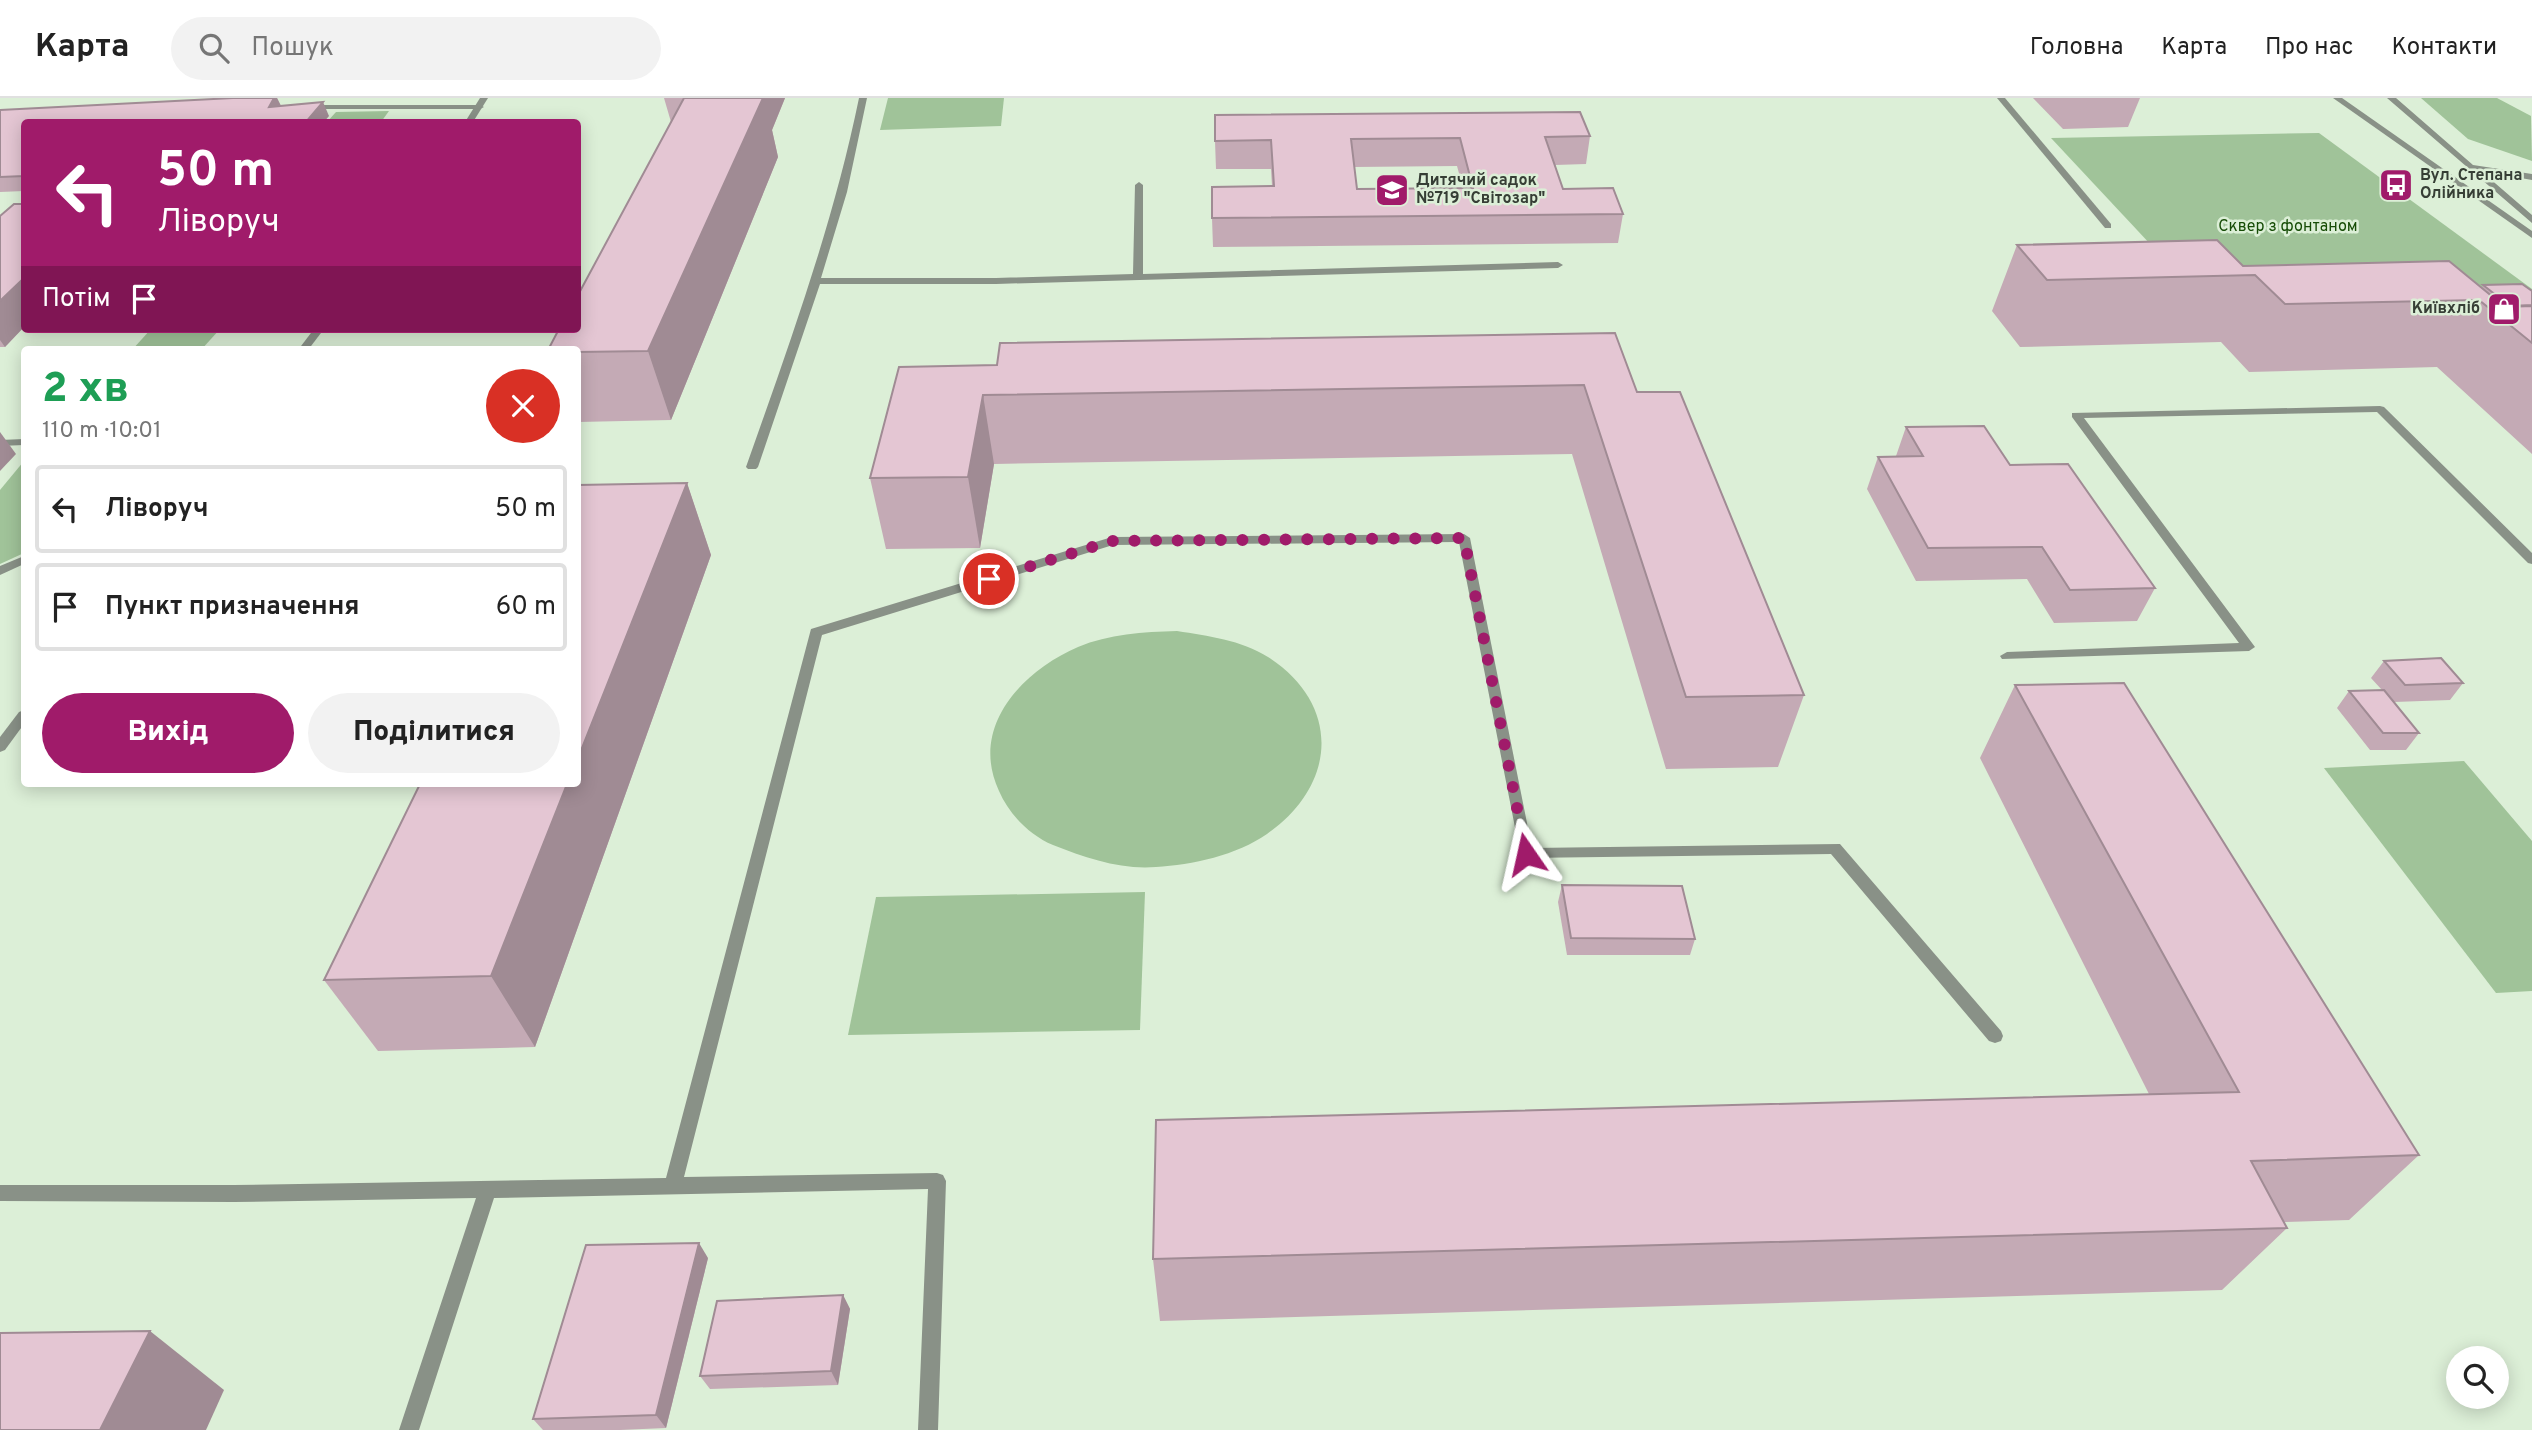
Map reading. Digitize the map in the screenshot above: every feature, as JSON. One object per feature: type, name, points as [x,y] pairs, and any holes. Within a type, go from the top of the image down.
[{"type":"street","points":[[752,467],[815,281],[855,143],[863,98]]},
{"type":"street","points":[[2001,98],[2108,226]]},
{"type":"street","points":[[2337,98],[2532,234]]},
{"type":"street","points":[[2391,98],[2532,220]]},
{"type":"street","points":[[298,107],[482,102]]},
{"type":"street","points":[[471,119],[482,102]]},
{"type":"street","points":[[2469,166],[2532,177]]},
{"type":"street","points":[[1138,277],[1139,185]]},
{"type":"street","points":[[815,281],[996,281],[1558,265]]},
{"type":"street","points":[[2007,656],[2249,647],[2077,415],[2380,410],[2532,560]]},
{"type":"street","points":[[0,443],[21,442]]},
{"type":"street","points":[[673,1184],[816,632],[1112,541],[1464,538],[1526,854],[1835,848],[1995,1036]]},
{"type":"street","points":[[0,571],[21,560]]},
{"type":"street","points":[[0,747],[21,719]]},
{"type":"street","points":[[0,1193],[488,1190],[673,1184],[937,1181],[928,1430]]},
{"type":"street","points":[[409,1430],[488,1190]]},
{"type":"green space","points":[[888,98],[1004,98],[1001,126],[880,130]]},
{"type":"green space","points":[[2421,98],[2497,98],[2531,116],[2532,161],[2468,139]]},
{"type":"green space","points":[[389,111],[383,119],[330,119],[336,112]]},
{"type":"green space","name":"Сквер з фонтаном","points":[[2319,133],[2532,289],[2532,314],[2224,323],[2051,138]]},
{"type":"green space","points":[[147,333],[216,333],[205,346],[136,346]]},
{"type":"green space","points":[[21,465],[21,554],[0,564],[0,490]]},
{"type":"green space","points":[[1177,631],[1247,646],[1268,657],[1292,676],[1309,698],[1319,721],[1322,745],[1318,769],[1307,792],[1290,814],[1267,834],[1242,848],[1214,858],[1184,864],[1143,867],[1117,865],[1065,850],[1036,836],[1008,808],[991,767],[991,745],[996,724],[1006,704],[1020,686],[1038,671],[1057,657],[1078,647],[1114,636]]},
{"type":"green space","points":[[2464,761],[2532,841],[2532,991],[2496,993],[2324,768]]},
{"type":"green space","points":[[1145,892],[1140,1030],[848,1035],[876,897]]},
{"type":"building","points":[[233,98],[274,98],[269,107],[323,102],[309,119],[21,119],[21,176],[0,177],[0,110]]},
{"type":"building","points":[[684,98],[763,98],[648,351],[581,352],[581,346],[550,346],[557,333],[581,333],[581,289]]},
{"type":"building","points":[[1580,112],[1590,136],[1545,137],[1563,189],[1613,188],[1623,214],[1212,218],[1212,187],[1274,186],[1271,140],[1215,141],[1215,115]],"holes":[[[1460,138],[1473,188],[1357,189],[1351,139]]]},
{"type":"building","points":[[14,204],[21,204],[21,281],[0,301],[0,216]]},
{"type":"building","points":[[2217,240],[2243,266],[2449,261],[2505,307],[2532,306],[2532,343],[2479,300],[2285,304],[2255,275],[2047,280],[2017,245]]},
{"type":"building","points":[[2522,284],[2532,291],[2532,305],[2510,306],[2483,285]]},
{"type":"building","points":[[1615,333],[1637,392],[1680,392],[1804,695],[1686,697],[1584,385],[983,395],[968,477],[870,478],[899,367],[997,365],[1000,343]]},
{"type":"building","points":[[1984,426],[2010,465],[2068,464],[2155,588],[2070,590],[2042,547],[1928,548],[1878,457],[1923,456],[1906,427]]},
{"type":"building","points":[[687,483],[581,750],[581,485]]},
{"type":"building","points":[[2441,658],[2463,683],[2405,685],[2384,661]]},
{"type":"building","points":[[2124,683],[2419,1155],[2251,1161],[2287,1228],[1153,1259],[1156,1120],[2239,1092],[2015,685]]},
{"type":"building","points":[[2384,690],[2419,733],[2383,733],[2349,691]]},
{"type":"building","points":[[419,787],[566,787],[491,976],[324,980]]},
{"type":"building","points":[[1562,885],[1682,886],[1695,939],[1571,938]]},
{"type":"building","points":[[699,1243],[656,1415],[533,1419],[586,1245]]},
{"type":"building","points":[[843,1295],[831,1371],[700,1376],[717,1301]]},
{"type":"building","points":[[150,1331],[100,1430],[0,1430],[0,1333]]},
{"type":"place","name":"Вул. Степана Олійника","points":[[2396,185]]},
{"type":"place","name":"Дитячий садок №719 \"Світозар\"","points":[[1392,190]]},
{"type":"place","name":"Київхліб","points":[[2504,309]]},
{"type":"route","points":[[989,579],[1112,541],[1464,538],[1526,854]]}]
